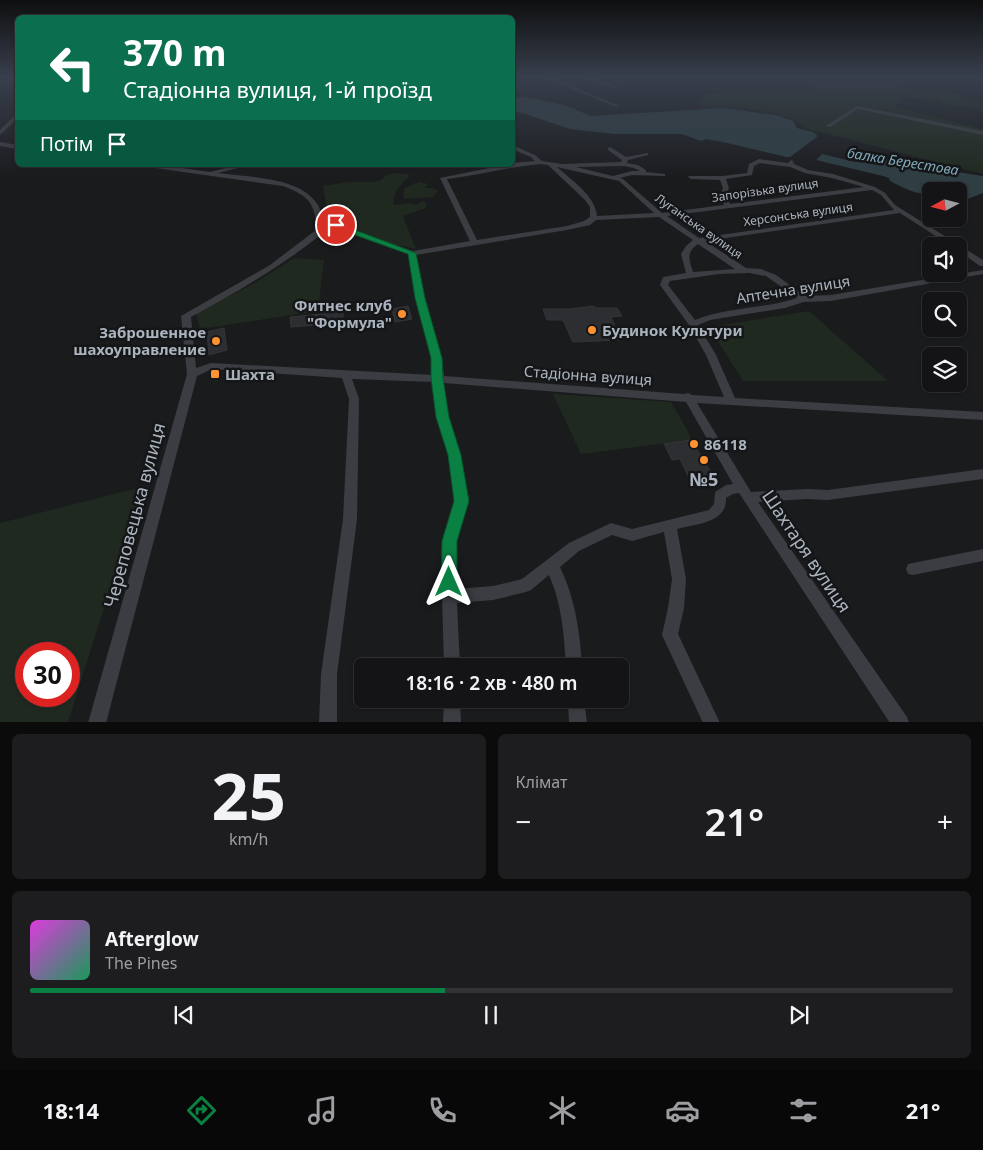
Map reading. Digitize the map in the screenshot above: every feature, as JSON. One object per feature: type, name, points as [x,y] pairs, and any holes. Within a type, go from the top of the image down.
[{"type":"street","points":[[829,126],[852,111]]},
{"type":"street","points":[[875,111],[983,133]]},
{"type":"street","points":[[0,133],[15,118]]},
{"type":"street","points":[[0,144],[14,146]]},
{"type":"street","points":[[515,148],[533,156],[540,162]]},
{"type":"street","points":[[610,149],[624,162],[644,171],[641,173]]},
{"type":"street","points":[[515,165],[549,162],[562,166],[624,162],[646,154]]},
{"type":"street","points":[[690,177],[722,178],[750,174],[751,165],[759,161],[791,164],[806,172],[833,176],[873,188],[882,194],[892,206],[942,237]]},
{"type":"street","points":[[549,162],[590,203],[593,207],[594,218]]},
{"type":"street","name":"Луганська вулиця","points":[[562,166],[621,180],[660,215],[744,271]]},
{"type":"street","points":[[162,167],[284,184],[301,190],[312,198],[320,215],[320,220],[412,253],[420,298],[437,358],[437,378],[442,417],[454,455],[462,501],[450,541],[449,597],[452,658]]},
{"type":"street","points":[[169,168],[174,167]]},
{"type":"street","points":[[208,174],[238,167]]},
{"type":"street","points":[[474,242],[462,214],[450,196],[443,178],[505,167]]},
{"type":"street","points":[[616,178],[641,173],[662,175]]},
{"type":"street","points":[[722,178],[726,188],[723,195],[728,207]]},
{"type":"street","name":"Запорізька вулиця","points":[[412,253],[567,228],[587,223],[594,218],[660,215],[873,188]]},
{"type":"street","name":"Херсонська вулиця","points":[[698,240],[901,210]]},
{"type":"street","name":"Череповецька вулиця","points":[[97,722],[192,374],[186,316],[242,286],[295,252],[320,230],[320,220]]},
{"type":"street","points":[[690,274],[684,256],[686,249],[698,240]]},
{"type":"street","points":[[967,254],[983,264]]},
{"type":"street","points":[[731,402],[711,354],[694,324],[664,285],[666,279],[690,274],[755,270],[770,274],[803,298]]},
{"type":"street","name":"Аптечна вулиця","points":[[694,324],[708,318],[785,305],[803,298],[831,298],[983,272]]},
{"type":"street","name":"Стадіонна вулиця","points":[[192,374],[212,366],[346,376],[437,378],[731,402],[983,416]]},
{"type":"street","points":[[328,722],[329,674],[350,519],[354,399],[346,376]]},
{"type":"street","name":"Шахтаря вулиця","points":[[688,397],[745,492],[901,722]]},
{"type":"street","points":[[449,597],[493,593],[526,585],[574,547],[611,529],[632,535],[714,514],[720,506],[720,496],[730,489],[745,492],[828,495],[983,474]]},
{"type":"street","points":[[670,525],[679,579],[676,608],[670,635],[712,722]]},
{"type":"street","points":[[914,568],[983,554]]},
{"type":"street","points":[[552,566],[562,585],[570,612],[573,658]]},
{"type":"street","points":[[452,708],[452,722]]},
{"type":"street","points":[[577,708],[578,722]]},
{"type":"green space","points":[[761,111],[910,111],[983,129],[983,174],[808,129],[791,119]]},
{"type":"green space","points":[[392,173],[410,176],[400,185],[396,192],[394,205],[410,203],[417,205],[423,201],[426,202],[426,208],[403,216],[416,249],[378,241],[354,231],[327,209],[323,186],[349,182],[373,182],[381,180]]},
{"type":"green space","points":[[420,182],[428,184],[425,188],[438,190],[433,197],[404,199],[403,193],[405,188]]},
{"type":"green space","points":[[294,258],[324,260],[318,311],[200,329],[196,313],[255,283]]},
{"type":"green space","points":[[809,311],[888,381],[743,381],[709,327]]},
{"type":"green space","points":[[553,394],[671,402],[691,440],[581,454]]},
{"type":"green space","points":[[142,487],[80,684],[80,642],[15,642],[15,707],[73,707],[68,722],[0,722],[0,523]]},
{"type":"shaded area","points":[[515,111],[578,111],[591,116],[679,111],[743,111],[776,115],[793,121],[797,128],[813,132],[818,136],[790,157],[786,157],[723,142],[706,139],[701,141],[682,134],[615,134],[570,129]]},
{"type":"shaded area","points":[[854,150],[900,163],[983,176],[983,193],[968,199],[968,182],[922,182],[921,193],[900,186],[883,176],[816,160],[822,154],[855,162],[862,157]]},
{"type":"building","name":"Фитнес клуб \"Формула\"","points":[[408,306],[412,319],[395,322],[392,309]]},
{"type":"building","name":"Будинок Культури","points":[[592,306],[597,308],[617,308],[622,316],[611,317],[621,340],[573,342],[563,320],[547,320],[543,309],[571,309]]},
{"type":"building","points":[[343,312],[343,323],[291,327],[290,317]]},
{"type":"building","name":"Заброшенное шахоуправление","points":[[224,328],[227,350],[209,355],[207,332]]},
{"type":"building","points":[[691,440],[717,482],[693,486],[680,459],[672,460],[664,444]]},
{"type":"place","name":"Фитнес клуб \"Формула\"","points":[[402,314]]},
{"type":"place","name":"Будинок Культури","points":[[592,330]]},
{"type":"place","name":"Заброшенное шахоуправление","points":[[216,341]]},
{"type":"place","name":"Шахта","points":[[215,374]]},
{"type":"place","name":"86118","points":[[694,444]]},
{"type":"place","name":"№5","points":[[704,460]]},
{"type":"route","points":[[336,225],[412,253],[420,298],[437,358],[437,378],[442,417],[454,455],[462,501],[450,541],[449,582]]},
{"type":"water label","name":"балка Берестова","points":[[903,161]]}]
